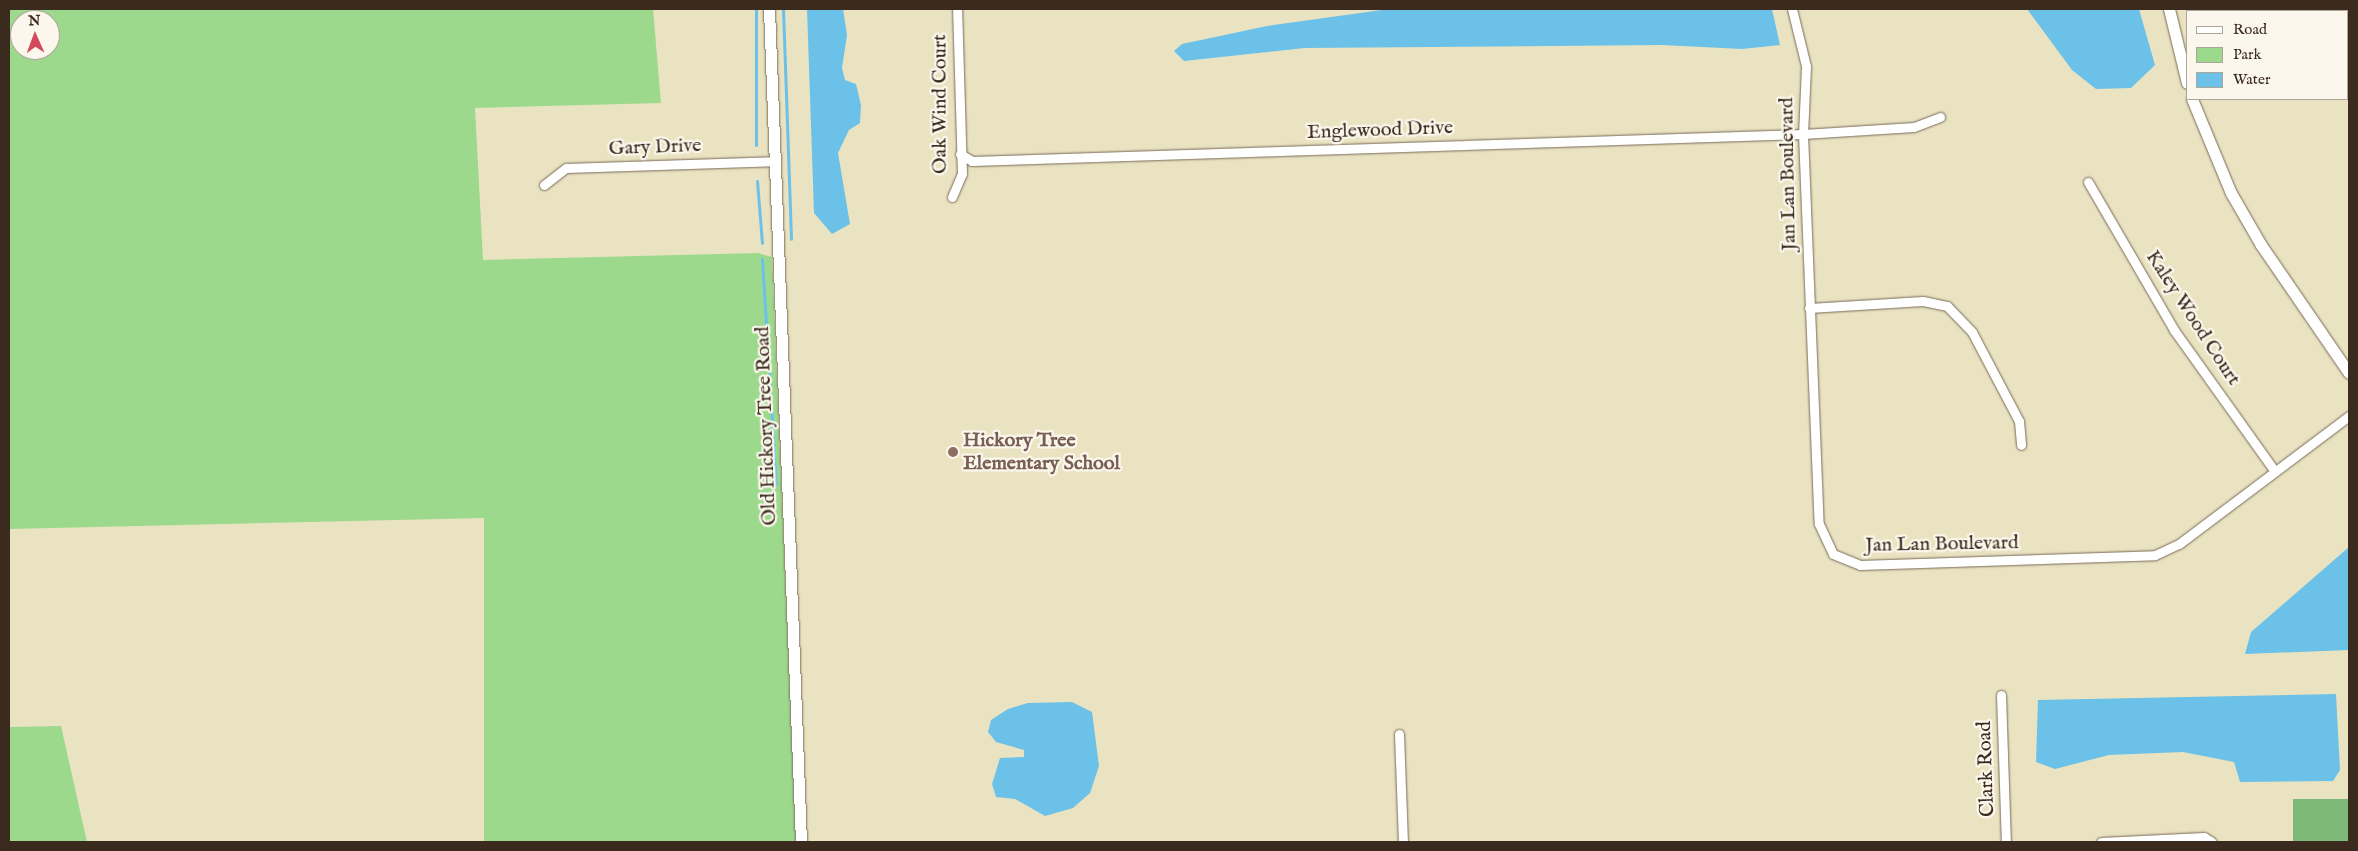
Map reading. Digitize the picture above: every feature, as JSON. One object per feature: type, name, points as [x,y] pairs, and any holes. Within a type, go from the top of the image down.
[{"type":"street","name":"Old Hickory Tree Road","points":[[769,9],[773,161],[801,842]]},
{"type":"street","name":"Oak Wind Court","points":[[952,197],[962,174],[960,154],[958,9]]},
{"type":"street","name":"Jan Lan Boulevard","points":[[1792,9],[1806,66],[1803,134],[1819,524],[1833,554],[1860,565],[2155,555],[2179,544],[2274,470],[2349,416]]},
{"type":"street","points":[[2169,9],[2186,79]]},
{"type":"street","points":[[2192,100],[2226,184],[2261,245],[2349,373]]},
{"type":"street","name":"Englewood Drive","points":[[960,154],[972,161],[1803,134],[1914,127],[1940,116]]},
{"type":"street","name":"Gary Drive","points":[[544,185],[566,168],[773,161]]},
{"type":"street","name":"Kaley Wood Court","points":[[2088,182],[2174,330],[2274,470]]},
{"type":"street","points":[[1809,308],[1923,301],[1947,306],[1972,332],[2015,413],[2021,445]]},
{"type":"street","name":"Clark Road","points":[[2001,695],[2006,842]]},
{"type":"street","points":[[1399,734],[1403,842]]},
{"type":"street","points":[[2101,842],[2204,836],[2212,842]]},
{"type":"green space","points":[[9,9],[653,9],[661,103],[475,108],[483,260],[758,253],[772,257],[796,842],[484,842],[484,518],[9,529]]},
{"type":"green space","points":[[61,726],[87,842],[9,842],[9,727]]},
{"type":"green space","points":[[2293,799],[2349,799],[2349,842],[2293,842]]},
{"type":"water","points":[[807,9],[843,9],[847,35],[842,68],[845,80],[856,84],[861,105],[860,123],[849,130],[838,153],[850,224],[832,234],[814,213]]},
{"type":"water","points":[[1389,9],[1772,9],[1780,45],[1742,49],[1662,45],[1305,48],[1184,61],[1174,51],[1182,44],[1267,26]]},
{"type":"water","points":[[2027,9],[2139,9],[2155,65],[2131,88],[2096,89],[2072,70]]},
{"type":"water","points":[[2349,547],[2349,650],[2245,654],[2251,632]]},
{"type":"water","points":[[2336,694],[2340,770],[2333,781],[2240,782],[2234,762],[2183,752],[2109,755],[2055,769],[2036,762],[2038,700]]},
{"type":"water","points":[[1072,702],[1092,712],[1099,766],[1090,793],[1073,808],[1045,816],[1015,799],[996,797],[992,784],[1000,758],[1024,757],[1024,750],[996,742],[988,732],[991,720],[1008,709],[1028,703]]},
{"type":"waterway","points":[[756,9],[756,145]]},
{"type":"waterway","points":[[783,9],[791,239]]},
{"type":"waterway","points":[[757,181],[762,243]]},
{"type":"waterway","points":[[762,259],[776,485]]},
{"type":"place","name":"Hickory Tree Elementary School","points":[[953,452]]}]
